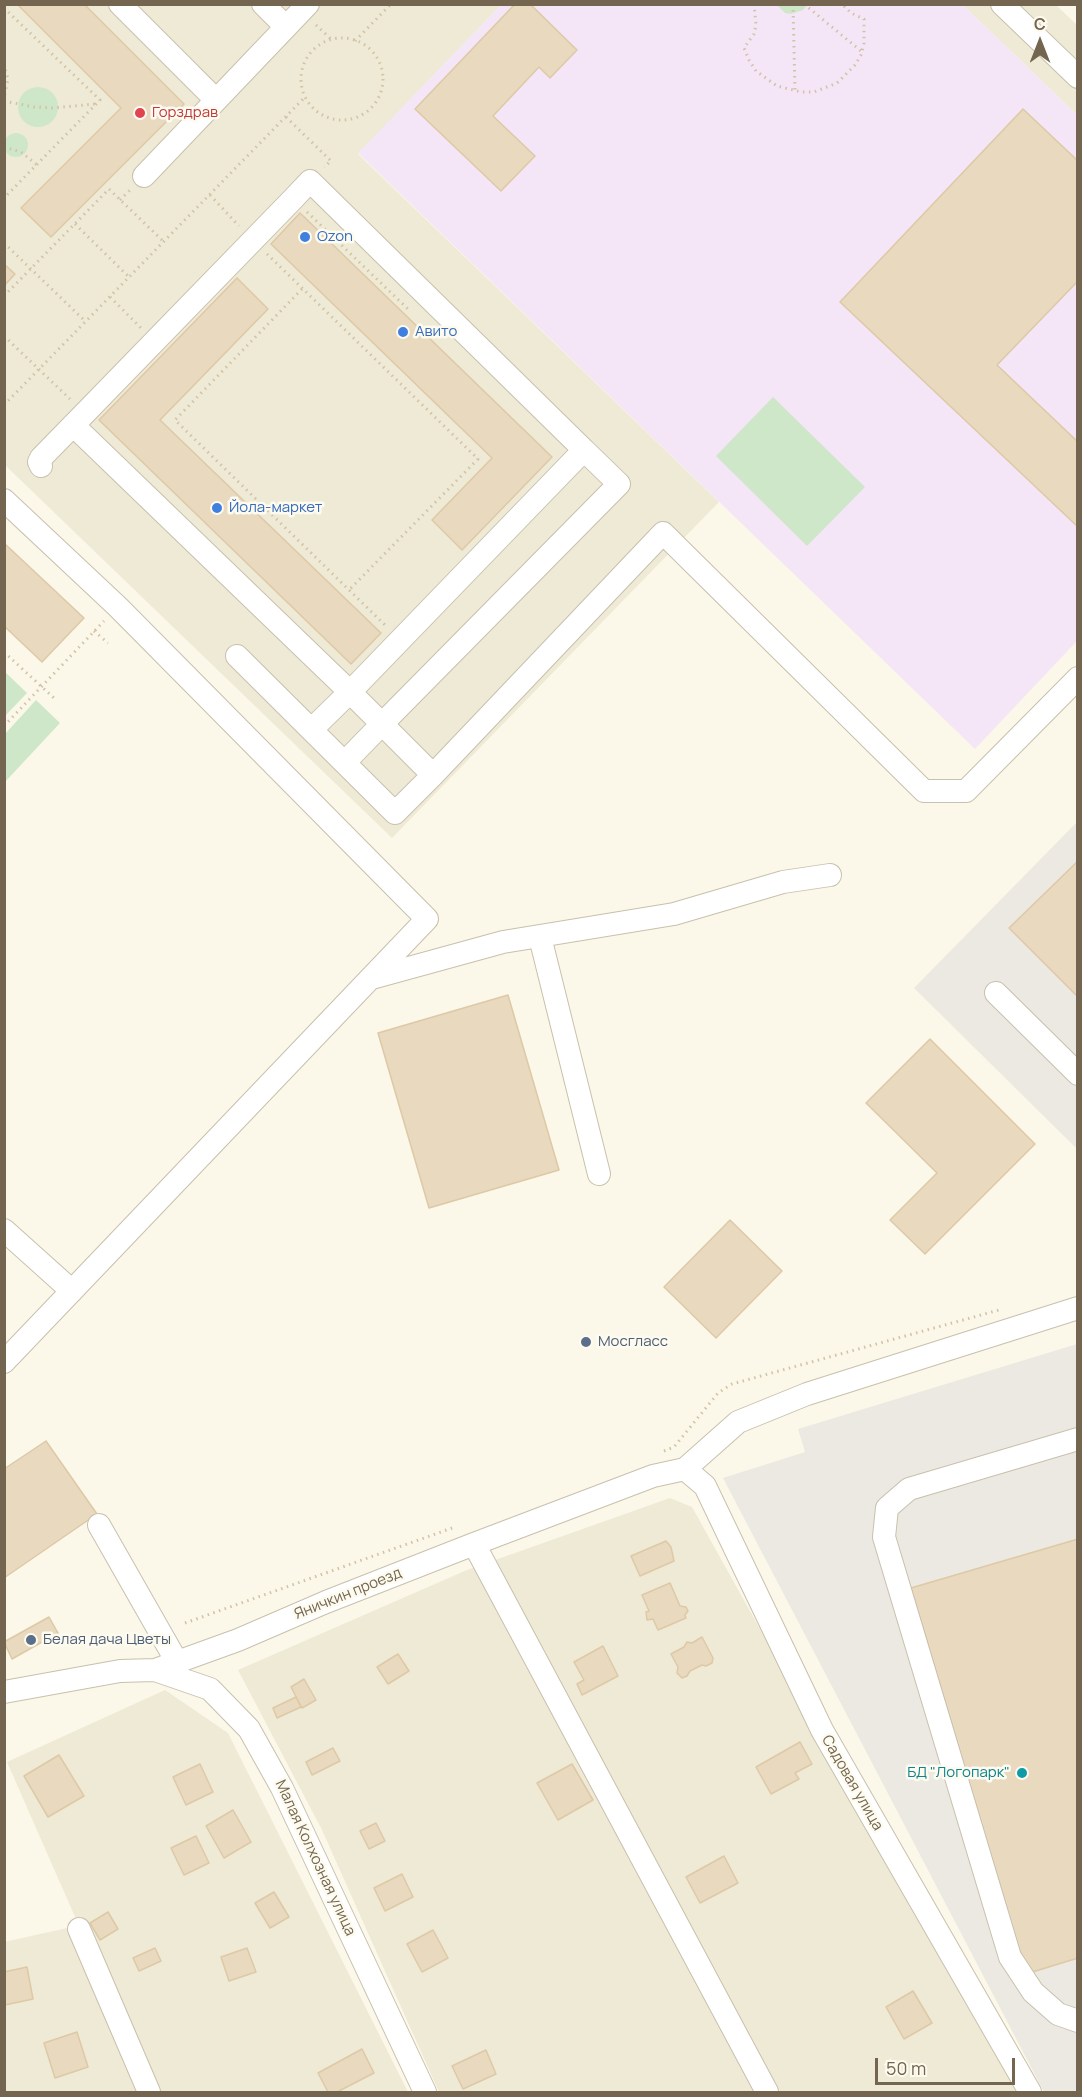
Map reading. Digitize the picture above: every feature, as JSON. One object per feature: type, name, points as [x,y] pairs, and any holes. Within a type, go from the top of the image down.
[{"type":"street","points":[[120,4],[216,100]]},
{"type":"street","points":[[263,4],[286,27]]},
{"type":"street","points":[[1002,4],[1077,77]]},
{"type":"street","points":[[144,176],[286,27],[308,11]]},
{"type":"street","points":[[41,466],[39,462],[41,458],[310,181],[619,484],[345,762]]},
{"type":"street","points":[[79,419],[433,775]]},
{"type":"street","points":[[312,729],[584,450]]},
{"type":"street","points":[[4,500],[118,607],[427,919],[4,1362]]},
{"type":"street","points":[[237,656],[395,813],[663,533],[924,791],[966,791],[1077,678]]},
{"type":"street","points":[[370,978],[503,942],[674,915],[783,882],[830,875]]},
{"type":"street","points":[[540,937],[599,1174]]},
{"type":"street","points":[[996,993],[1077,1074]]},
{"type":"street","points":[[4,1230],[72,1291]]},
{"type":"street","points":[[685,1469],[738,1422],[807,1394],[1077,1308]]},
{"type":"street","points":[[1077,1439],[909,1489],[887,1508],[884,1537],[1010,1957],[1033,1992],[1058,2014],[1077,2021]]},
{"type":"street","name":"Яничкин проезд","points":[[4,1692],[120,1671],[155,1670],[238,1640],[326,1602],[653,1476],[685,1469]]},
{"type":"street","name":"Садовая улица","points":[[685,1469],[705,1486],[822,1730],[1030,2092]]},
{"type":"street","points":[[99,1525],[177,1662]]},
{"type":"street","points":[[474,1544],[767,2092]]},
{"type":"street","name":"Малая Колхозная улица","points":[[155,1670],[210,1689],[249,1729],[282,1788],[425,2092]]},
{"type":"street","points":[[79,1929],[149,2092]]},
{"type":"path","points":[[356,41],[391,4]]},
{"type":"path","points":[[754,4],[756,25],[754,34],[744,48],[749,60],[766,80],[795,92],[814,92],[837,82],[855,65],[866,31],[864,18],[851,13],[842,4]]},
{"type":"path","points":[[793,4],[795,92]]},
{"type":"path","points":[[804,4],[861,52]]},
{"type":"path","points":[[4,8],[100,100],[4,198]]},
{"type":"path","points":[[308,11],[332,40]]},
{"type":"path","points":[[332,40],[356,41],[373,53],[379,61],[383,82],[376,102],[360,116],[339,120],[319,113],[305,98],[302,87],[303,66],[315,49],[332,40]]},
{"type":"path","points":[[4,64],[8,79],[4,99],[34,107],[53,108],[96,104]]},
{"type":"path","points":[[4,405],[305,98]]},
{"type":"path","points":[[286,117],[330,161],[310,181]]},
{"type":"path","points":[[4,147],[21,153],[37,165]]},
{"type":"path","points":[[4,296],[109,189],[164,242]]},
{"type":"path","points":[[210,195],[253,240],[478,459],[349,590]]},
{"type":"path","points":[[293,199],[414,315]]},
{"type":"path","points":[[75,224],[130,277]]},
{"type":"path","points":[[4,243],[86,322]]},
{"type":"path","points":[[303,288],[175,420],[393,633]]},
{"type":"path","points":[[110,297],[154,341]]},
{"type":"path","points":[[4,336],[40,369],[79,419]]},
{"type":"path","points":[[4,726],[118,607]]},
{"type":"path","points":[[94,631],[108,643]]},
{"type":"path","points":[[4,652],[55,699]]},
{"type":"path","points":[[663,1451],[674,1447],[718,1393],[732,1384],[1000,1309]]},
{"type":"path","points":[[185,1623],[455,1527]]},
{"type":"shaded area","points":[[5,5],[501,5],[358,154],[719,502],[392,838],[5,467]]},
{"type":"shaded area","points":[[501,5],[963,5],[1077,115],[1077,641],[975,749],[358,153]]},
{"type":"shaded area","points":[[963,5],[1056,5],[1077,25],[1077,115]]},
{"type":"shaded area","points":[[1077,822],[1077,1149],[914,988]]},
{"type":"shaded area","points":[[1077,1344],[1077,2092],[1044,2092],[723,1478],[805,1452],[798,1429]]},
{"type":"shaded area","points":[[670,1498],[692,1507],[1018,2092],[439,2092],[322,1830],[238,1670],[467,1570]]},
{"type":"shaded area","points":[[165,1690],[228,1733],[408,2092],[152,2092],[7,1762]]},
{"type":"shaded area","points":[[72,1927],[140,2092],[5,2092],[4,1942]]},
{"type":"green space","points":[[777,5],[807,5],[803,10],[791,14],[785,13]]},
{"type":"green space","points":[[38,87],[52,93],[58,107],[52,121],[38,127],[24,121],[18,107],[24,93]]},
{"type":"green space","points":[[16,133],[24,137],[28,145],[24,153],[16,157],[8,153],[4,145],[8,137]]},
{"type":"green space","points":[[773,397],[865,487],[807,546],[716,456]]},
{"type":"green space","points":[[4,671],[27,693],[5,716],[4,716]]},
{"type":"green space","points":[[36,700],[60,723],[5,782],[5,734]]},
{"type":"building","points":[[17,4],[84,4],[184,104],[51,237],[21,208],[121,108]]},
{"type":"building","points":[[515,4],[530,4],[577,50],[550,78],[539,67],[493,116],[535,156],[501,191],[415,109]]},
{"type":"building","points":[[1023,109],[1078,161],[1078,281],[997,365],[1078,442],[1078,527],[840,302]]},
{"type":"building","points":[[300,213],[552,457],[462,550],[432,520],[492,458],[271,244]]},
{"type":"building","points":[[4,264],[15,274],[4,286]]},
{"type":"building","points":[[237,278],[268,309],[160,420],[381,633],[351,664],[99,420]]},
{"type":"building","points":[[4,543],[84,618],[42,662],[4,626]]},
{"type":"building","points":[[1078,861],[1078,997],[1009,928]]},
{"type":"building","points":[[508,995],[559,1170],[429,1208],[378,1033]]},
{"type":"building","points":[[930,1039],[1035,1144],[925,1254],[890,1220],[937,1173],[866,1103]]},
{"type":"building","points":[[730,1220],[782,1271],[716,1338],[664,1287]]},
{"type":"building","points":[[46,1441],[97,1514],[4,1578],[4,1469]]},
{"type":"building","name":"БД \"Логопарк\"","points":[[1078,1539],[1078,1958],[1026,1974],[911,1588]]},
{"type":"building","points":[[666,1541],[671,1547],[674,1561],[640,1576],[631,1556]]},
{"type":"building","points":[[670,1583],[680,1606],[686,1607],[688,1611],[686,1618],[658,1630],[653,1619],[647,1620],[646,1612],[649,1611],[642,1595]]},
{"type":"building","points":[[49,1617],[58,1633],[12,1659],[4,1642]]},
{"type":"building","points":[[702,1637],[713,1658],[712,1663],[690,1671],[682,1678],[677,1673],[678,1667],[671,1654],[684,1647],[687,1642],[692,1643]]},
{"type":"building","points":[[603,1646],[618,1676],[582,1695],[577,1684],[584,1680],[574,1662]]},
{"type":"building","points":[[398,1654],[409,1671],[388,1684],[377,1667]]},
{"type":"building","points":[[304,1679],[316,1700],[302,1708],[291,1687]]},
{"type":"building","points":[[296,1697],[301,1707],[277,1718],[273,1708]]},
{"type":"building","points":[[800,1742],[812,1764],[795,1773],[799,1779],[771,1794],[756,1767]]},
{"type":"building","points":[[333,1748],[340,1761],[312,1775],[306,1762]]},
{"type":"building","points":[[59,1755],[84,1796],[48,1817],[24,1776]]},
{"type":"building","points":[[200,1764],[213,1792],[186,1805],[173,1777]]},
{"type":"building","points":[[572,1764],[593,1800],[558,1820],[537,1783]]},
{"type":"building","points":[[233,1810],[251,1842],[224,1858],[206,1826]]},
{"type":"building","points":[[376,1823],[385,1841],[369,1849],[360,1831]]},
{"type":"building","points":[[196,1836],[209,1863],[184,1875],[171,1848]]},
{"type":"building","points":[[724,1856],[738,1883],[700,1903],[686,1877]]},
{"type":"building","points":[[402,1874],[413,1897],[385,1911],[374,1888]]},
{"type":"building","points":[[274,1892],[289,1917],[270,1928],[255,1903]]},
{"type":"building","points":[[108,1912],[118,1929],[100,1940],[90,1923]]},
{"type":"building","points":[[433,1930],[448,1958],[422,1972],[407,1944]]},
{"type":"building","points":[[155,1948],[161,1961],[139,1971],[133,1958]]},
{"type":"building","points":[[247,1948],[256,1972],[229,1981],[221,1957]]},
{"type":"building","points":[[27,1967],[33,1999],[5,2005],[4,1972]]},
{"type":"building","points":[[913,1991],[932,2023],[904,2039],[886,2007]]},
{"type":"building","points":[[77,2032],[88,2067],[55,2078],[44,2043]]},
{"type":"building","points":[[362,2049],[374,2073],[337,2092],[328,2092],[318,2073]]},
{"type":"building","points":[[486,2050],[496,2074],[463,2089],[452,2066]]},
{"type":"place","name":"Горздрав","points":[[140,113]]},
{"type":"place","name":"Ozon","points":[[305,237]]},
{"type":"place","name":"Авито","points":[[403,332]]},
{"type":"place","name":"Йола-маркет","points":[[217,508]]},
{"type":"place","name":"Мосгласс","points":[[586,1342]]},
{"type":"place","name":"Белая дача Цветы","points":[[31,1640]]},
{"type":"place","name":"БД \"Логопарк\"","points":[[1022,1773]]}]
